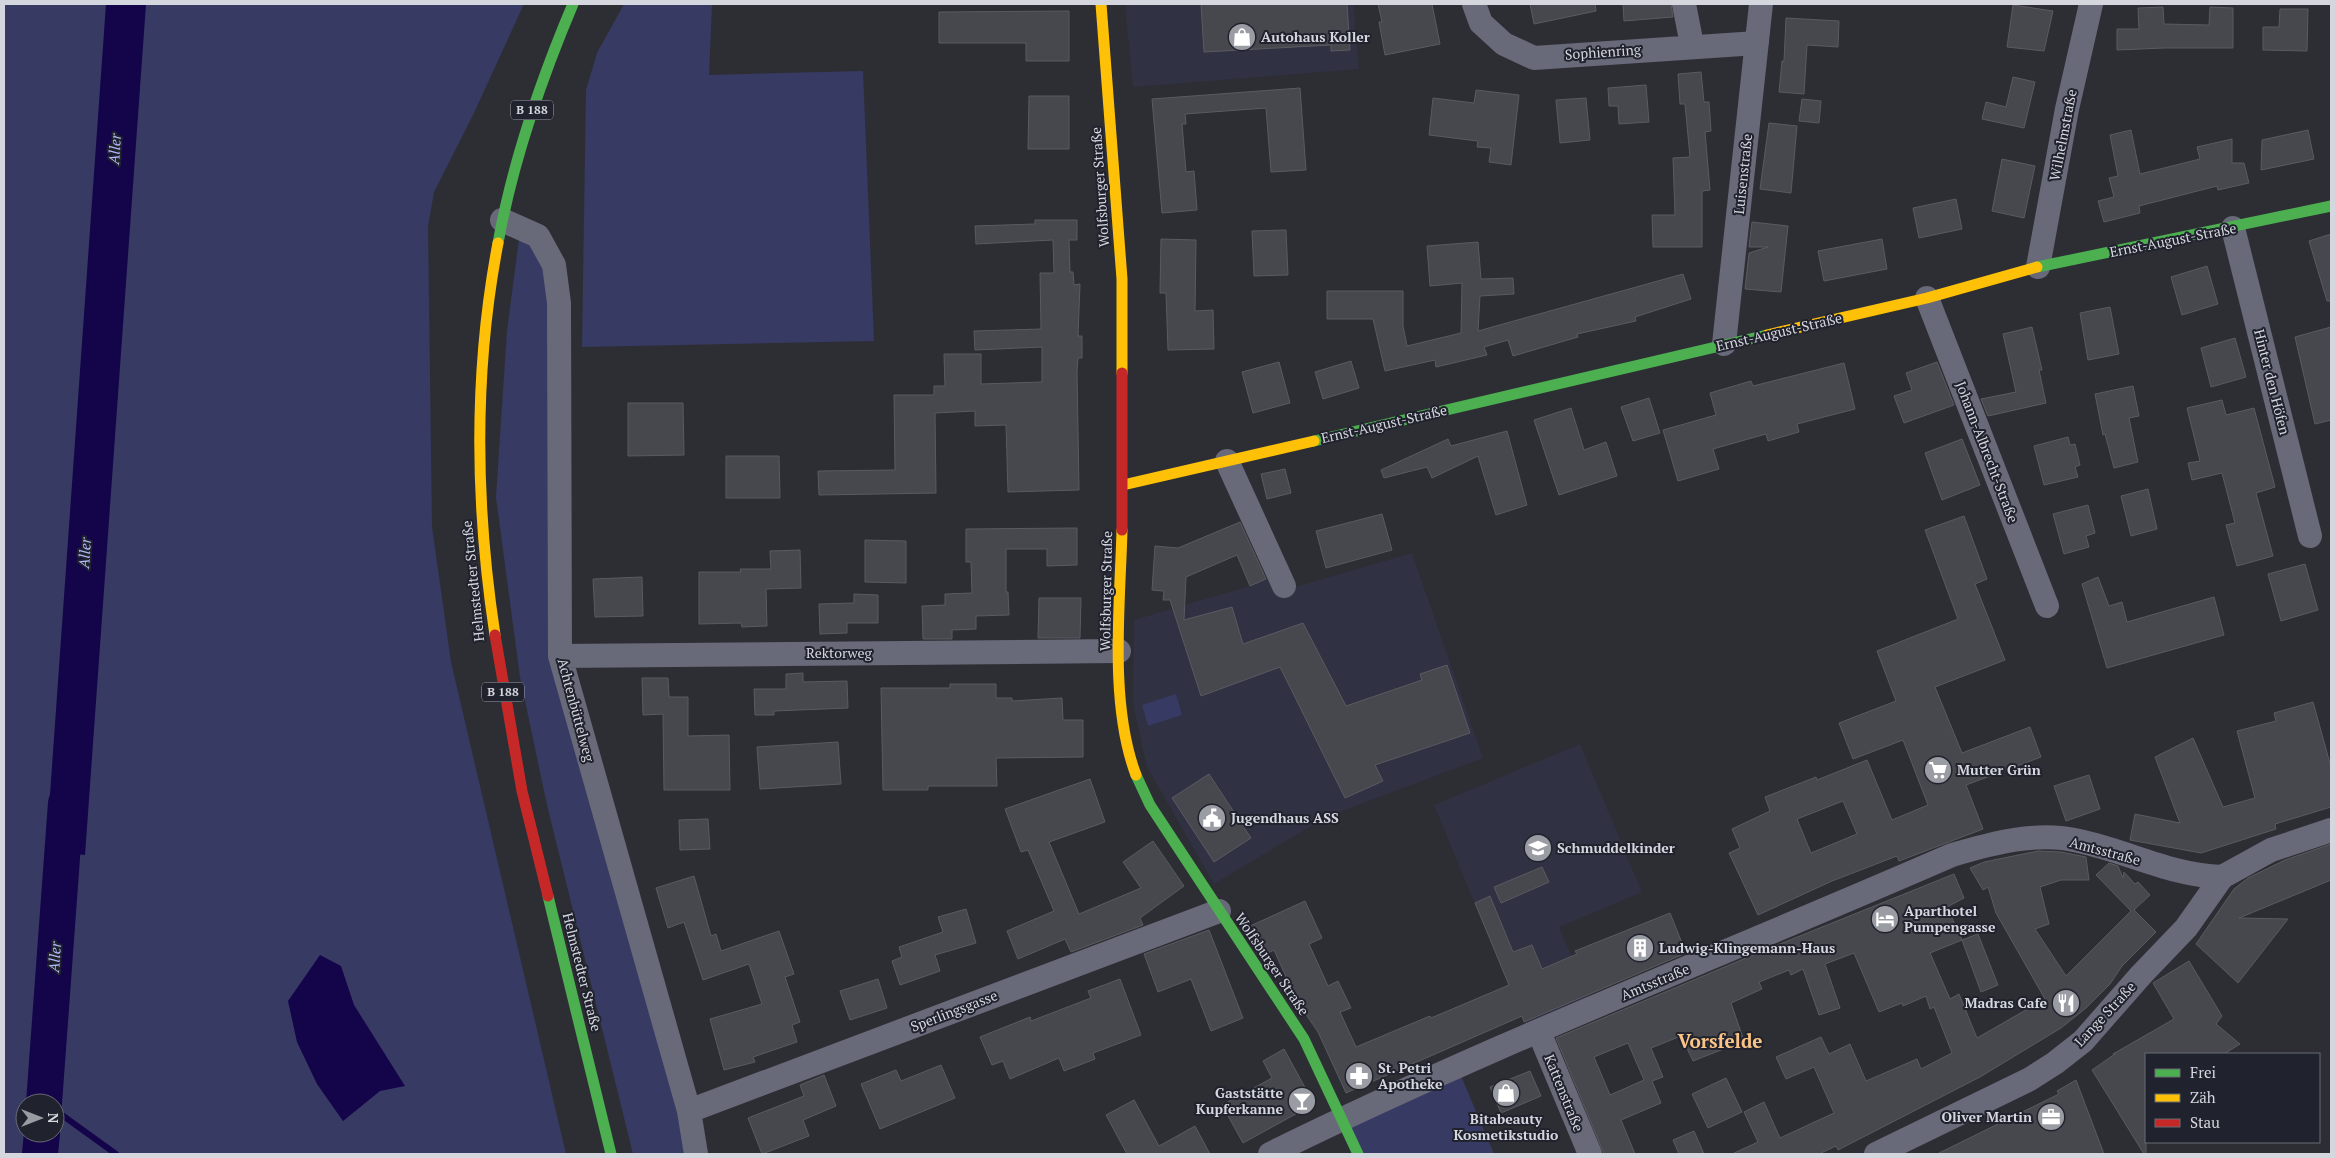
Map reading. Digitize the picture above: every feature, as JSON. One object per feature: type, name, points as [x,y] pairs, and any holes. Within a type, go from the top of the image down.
[{"type":"street","name":"Helmstedter Straße","points":[[573,4],[525,130],[502,220],[482,354],[478,445],[481,516],[487,586],[497,655],[522,791],[611,1154]]},
{"type":"street","name":"Wolfsburger Straße","points":[[1101,4],[1122,279],[1123,485],[1119,651],[1122,722],[1127,752],[1150,805],[1304,1039],[1343,1118],[1358,1154]]},
{"type":"street","name":"Sophienring","points":[[1474,4],[1481,23],[1504,44],[1534,58],[1692,45],[1757,42]]},
{"type":"street","points":[[1684,4],[1692,45]]},
{"type":"street","name":"Luisenstraße","points":[[1724,344],[1761,4]]},
{"type":"street","name":"Wilhelmstraße","points":[[2038,267],[2067,110],[2091,4]]},
{"type":"street","name":"Ernst-August-Straße","points":[[1123,485],[1927,298],[2038,267],[2233,228],[2331,206]]},
{"type":"street","name":"Achtenbüttelweg","points":[[502,220],[538,236],[554,265],[559,303],[560,656],[689,1112],[696,1154]]},
{"type":"street","name":"Hinter den Höfen","points":[[2233,228],[2310,536]]},
{"type":"street","name":"Johann-Albrecht-Straße","points":[[1927,298],[2047,606]]},
{"type":"street","points":[[1226,461],[1284,586]]},
{"type":"street","name":"Rektorweg","points":[[560,656],[1119,651]]},
{"type":"street","points":[[2222,877],[2271,850],[2331,830]]},
{"type":"street","name":"Amtsstraße","points":[[1270,1154],[1343,1118],[1539,1032],[1952,855],[1994,842],[2043,838],[2078,840],[2184,874],[2222,877]]},
{"type":"street","name":"Lange Straße","points":[[1876,1154],[2030,1079],[2083,1042],[2186,928],[2222,877]]},
{"type":"street","name":"Sperlingsgasse","points":[[689,1112],[1219,911]]},
{"type":"street","name":"Kattenstraße","points":[[1539,1032],[1590,1154]]},
{"type":"shaded area","points":[[4,4],[524,4],[473,115],[434,192],[428,227],[432,527],[451,662],[566,1154],[4,1154]]},
{"type":"shaded area","points":[[624,4],[712,4],[709,75],[863,71],[874,341],[582,347],[586,90],[597,53]]},
{"type":"shaded area","name":"Autohaus Koller","points":[[1125,4],[1353,4],[1359,69],[1133,87]]},
{"type":"shaded area","points":[[519,239],[534,248],[546,273],[550,303],[550,657],[689,1154],[633,1154],[547,805],[520,677],[496,497],[507,331]]},
{"type":"shaded area","points":[[1412,553],[1483,758],[1326,817],[1214,884],[1147,767],[1133,704],[1134,620],[1250,586],[1271,577],[1278,592]]},
{"type":"shaded area","points":[[1176,694],[1182,715],[1148,726],[1142,705]]},
{"type":"shaded area","name":"Schmuddelkinder","points":[[1580,744],[1642,892],[1559,927],[1589,997],[1525,1024],[1434,805]]},
{"type":"shaded area","points":[[1456,1064],[1494,1154],[1361,1154],[1343,1118]]},
{"type":"water","points":[[106,4],[146,4],[85,855],[46,851]]},
{"type":"water","points":[[320,955],[341,966],[354,1005],[405,1086],[380,1091],[343,1121],[317,1084],[297,1042],[288,1001]]},
{"type":"building","points":[[1201,4],[1347,4],[1350,50],[1331,51],[1331,45],[1204,52]]},
{"type":"building","points":[[1378,4],[1432,4],[1440,44],[1385,55],[1379,22],[1382,22]]},
{"type":"building","points":[[1530,4],[1595,4],[1596,11],[1534,24]]},
{"type":"building","points":[[1623,4],[1671,4],[1673,17],[1624,21]]},
{"type":"building","points":[[2013,5],[2053,11],[2044,51],[2007,47]]},
{"type":"building","points":[[2163,7],[2164,24],[2209,25],[2210,7],[2233,8],[2233,48],[2117,50],[2117,29],[2139,29],[2138,8]]},
{"type":"building","points":[[2280,9],[2308,9],[2307,51],[2263,50],[2263,27],[2279,27]]},
{"type":"building","points":[[1069,11],[1069,61],[1026,61],[1026,43],[939,43],[939,12]]},
{"type":"building","points":[[1786,18],[1839,21],[1838,47],[1807,45],[1804,94],[1779,92],[1782,61],[1784,61]]},
{"type":"building","points":[[1701,72],[1704,102],[1709,102],[1711,131],[1705,132],[1710,190],[1702,191],[1702,247],[1653,247],[1652,215],[1675,215],[1673,158],[1690,157],[1685,104],[1680,104],[1678,74]]},
{"type":"building","points":[[2013,77],[2035,82],[2024,128],[1982,119],[1986,102],[2006,107]]},
{"type":"building","points":[[1646,85],[1649,122],[1619,124],[1618,106],[1609,106],[1608,88]]},
{"type":"building","points":[[1300,88],[1306,170],[1271,172],[1266,108],[1185,114],[1186,124],[1182,124],[1186,172],[1194,171],[1197,210],[1162,213],[1152,99]]},
{"type":"building","points":[[1476,90],[1519,95],[1511,165],[1489,162],[1491,148],[1477,147],[1478,141],[1429,135],[1433,98],[1474,103]]},
{"type":"building","points":[[1029,96],[1069,96],[1069,149],[1028,149]]},
{"type":"building","points":[[1586,98],[1590,140],[1560,143],[1556,100]]},
{"type":"building","points":[[1802,99],[1821,101],[1819,123],[1799,121]]},
{"type":"building","points":[[1769,123],[1797,126],[1791,193],[1760,189]]},
{"type":"building","points":[[2131,130],[2140,174],[2200,159],[2197,147],[2232,139],[2232,163],[2244,163],[2249,183],[2218,190],[2217,186],[2139,206],[2140,213],[2104,222],[2098,201],[2114,197],[2109,178],[2118,176],[2110,135]]},
{"type":"building","points":[[2308,130],[2314,159],[2261,170],[2262,140]]},
{"type":"building","points":[[2002,159],[2035,166],[2024,218],[1992,211]]},
{"type":"building","points":[[1956,199],[1962,229],[1919,238],[1913,208]]},
{"type":"building","points":[[1035,220],[1077,220],[1077,240],[1069,240],[1070,272],[1073,272],[1074,285],[1080,284],[1078,336],[1082,336],[1082,358],[1078,358],[1077,372],[1079,490],[1008,492],[1006,425],[975,426],[975,411],[935,413],[936,493],[819,495],[818,471],[895,470],[894,395],[934,395],[934,386],[945,386],[944,354],[981,354],[981,384],[1042,382],[1042,347],[975,350],[974,331],[1041,329],[1040,273],[1054,273],[1053,240],[976,244],[975,226],[1035,224]]},
{"type":"building","points":[[1752,222],[1788,226],[1781,292],[1745,289],[1749,253],[1768,247],[1749,247]]},
{"type":"building","points":[[1286,230],[1288,275],[1254,276],[1252,231]]},
{"type":"building","points":[[2331,234],[2331,301],[2327,301],[2309,241]]},
{"type":"building","points":[[1161,239],[1196,240],[1195,311],[1213,310],[1214,349],[1168,350],[1166,293],[1160,293]]},
{"type":"building","points":[[1882,239],[1887,269],[1824,281],[1818,251]]},
{"type":"building","points":[[1478,242],[1481,279],[1513,278],[1514,294],[1480,296],[1478,331],[1683,274],[1691,299],[1635,317],[1636,321],[1577,334],[1578,337],[1513,356],[1508,340],[1484,347],[1487,355],[1436,367],[1435,360],[1385,371],[1373,319],[1327,319],[1327,291],[1403,291],[1403,326],[1407,346],[1461,333],[1462,283],[1430,286],[1427,246]]},
{"type":"building","points":[[2207,266],[2218,304],[2182,315],[2171,277]]},
{"type":"building","points":[[2110,307],[2119,354],[2088,360],[2080,313]]},
{"type":"building","points":[[2032,327],[2042,370],[2039,370],[2046,403],[1988,416],[1981,399],[2016,392],[2003,334]]},
{"type":"building","points":[[2331,327],[2331,420],[2315,424],[2295,337]]},
{"type":"building","points":[[2235,338],[2246,377],[2211,387],[2201,348]]},
{"type":"building","points":[[1351,361],[1359,388],[1323,399],[1315,372]]},
{"type":"building","points":[[1279,362],[1290,403],[1253,413],[1242,372]]},
{"type":"building","points":[[1937,362],[1954,405],[1904,423],[1894,396],[1912,390],[1906,373]]},
{"type":"building","points":[[1844,363],[1855,409],[1797,424],[1799,432],[1768,441],[1766,434],[1713,449],[1719,469],[1678,481],[1663,430],[1716,415],[1710,393],[1751,381],[1753,386]]},
{"type":"building","points":[[2133,386],[2139,416],[2129,418],[2138,462],[2114,468],[2105,434],[2103,435],[2095,394]]},
{"type":"building","points":[[1649,398],[1660,433],[1633,441],[1621,407]]},
{"type":"building","points":[[2222,400],[2226,415],[2254,408],[2275,487],[2256,493],[2273,556],[2237,566],[2226,525],[2235,523],[2222,473],[2192,480],[2188,463],[2200,461],[2187,408]]},
{"type":"building","points":[[628,403],[683,403],[684,455],[628,456]]},
{"type":"building","points":[[1571,408],[1584,450],[1606,442],[1617,476],[1559,495],[1534,420]]},
{"type":"building","points":[[1507,431],[1527,505],[1496,515],[1478,456],[1432,478],[1427,467],[1384,478],[1381,470],[1448,439],[1451,446]]},
{"type":"building","points":[[2068,437],[2070,445],[2075,444],[2080,465],[2075,467],[2078,477],[2044,485],[2034,446]]},
{"type":"building","points":[[1962,439],[1980,485],[1942,500],[1925,453]]},
{"type":"building","points":[[726,456],[779,456],[780,498],[726,498]]},
{"type":"building","points":[[1285,469],[1291,493],[1267,499],[1261,474]]},
{"type":"building","points":[[2148,489],[2157,529],[2131,536],[2121,496]]},
{"type":"building","points":[[2088,505],[2095,533],[2086,536],[2089,547],[2064,554],[2053,514]]},
{"type":"building","points":[[1382,514],[1392,550],[1326,568],[1316,531]]},
{"type":"building","points":[[1964,516],[1987,579],[1975,584],[2005,660],[1935,687],[1962,753],[2030,727],[2041,757],[1966,785],[1983,829],[1899,861],[1897,856],[1832,881],[1758,915],[1729,853],[1740,848],[1732,829],[1770,811],[1765,797],[1816,777],[1817,780],[1867,760],[1892,820],[1928,805],[1903,740],[1853,759],[1839,723],[1896,701],[1877,651],[1958,619],[1925,530]],"holes":[[[1843,801],[1857,834],[1811,853],[1797,819]]]},
{"type":"building","points":[[1240,522],[1266,579],[1250,586],[1237,555],[1186,577],[1184,620],[1232,607],[1243,644],[1303,623],[1346,706],[1422,680],[1420,674],[1447,665],[1470,733],[1375,765],[1383,781],[1345,798],[1280,667],[1201,696],[1170,600],[1163,600],[1164,591],[1152,590],[1155,546],[1178,548]]},
{"type":"building","points":[[1077,528],[1077,565],[1047,566],[1047,549],[1006,549],[1006,592],[1008,592],[1009,615],[976,616],[976,629],[952,630],[952,639],[923,639],[922,606],[945,605],[945,594],[972,593],[971,562],[966,562],[966,529]]},
{"type":"building","points":[[865,540],[906,541],[906,583],[865,582]]},
{"type":"building","points":[[800,550],[801,588],[766,589],[767,626],[742,627],[741,623],[699,624],[699,572],[741,572],[740,569],[771,569],[770,551]]},
{"type":"building","points":[[2305,564],[2318,610],[2281,621],[2268,574]]},
{"type":"building","points":[[642,577],[643,616],[595,617],[593,579]]},
{"type":"building","points":[[2098,577],[2109,606],[2122,602],[2127,622],[2214,597],[2224,635],[2107,668],[2082,584]]},
{"type":"building","points":[[854,594],[878,595],[878,623],[847,623],[847,633],[820,634],[819,604],[854,603]]},
{"type":"building","points":[[1039,598],[1081,598],[1080,638],[1038,638]]},
{"type":"building","points":[[803,673],[803,682],[847,681],[848,708],[774,711],[774,715],[755,715],[754,689],[786,689],[786,674]]},
{"type":"building","points":[[642,678],[668,678],[669,697],[688,697],[688,736],[729,735],[730,790],[664,790],[663,714],[643,715]]},
{"type":"building","points":[[950,684],[996,684],[996,698],[1012,698],[1012,701],[1062,698],[1063,720],[1083,720],[1083,757],[996,758],[997,786],[928,786],[928,790],[883,790],[881,688],[950,688]]},
{"type":"building","points":[[2313,702],[2331,767],[2331,807],[2275,824],[2276,829],[2201,853],[2130,840],[2135,814],[2180,823],[2155,757],[2193,738],[2223,807],[2255,798],[2237,731],[2276,721],[2274,713]]},
{"type":"building","points":[[838,742],[841,784],[760,789],[757,747]]},
{"type":"building","name":"Jugendhaus ASS","points":[[1209,774],[1251,838],[1214,862],[1172,798]]},
{"type":"building","points":[[2089,775],[2100,809],[2066,821],[2054,786]]},
{"type":"building","points":[[1090,779],[1105,822],[1049,842],[1079,914],[1141,888],[1123,862],[1153,841],[1184,886],[1140,918],[1143,925],[1071,952],[1065,939],[1018,959],[1007,931],[1054,911],[1028,850],[1021,852],[1005,809]]},
{"type":"building","points":[[708,819],[710,849],[680,850],[679,820]]},
{"type":"building","points":[[2331,844],[2331,880],[2239,918],[2288,919],[2238,983],[2196,944],[2234,889],[2248,878],[2285,860]]},
{"type":"building","points":[[2038,851],[2061,852],[2086,857],[2089,880],[2061,880],[2040,887],[2049,924],[2035,929],[2066,976],[2131,911],[2096,875],[2109,863],[2118,866],[2123,878],[2124,872],[2135,884],[2138,882],[2150,895],[2134,910],[2156,932],[2122,966],[2110,984],[2086,1008],[2061,1028],[1980,1077],[1838,1150],[1836,1146],[1819,1154],[1732,1154],[1758,1142],[1744,1112],[1764,1102],[1780,1138],[1834,1113],[1814,1067],[1786,1079],[1776,1057],[1821,1037],[1829,1054],[1850,1044],[1866,1081],[1917,1059],[1921,1069],[1952,1053],[1934,1007],[1930,1009],[1926,996],[1903,1006],[1902,1003],[1879,1012],[1854,953],[1825,964],[1840,1008],[1819,1015],[1803,969],[1791,975],[1789,970],[1759,982],[1762,989],[1731,1003],[1744,1041],[1693,1061],[1681,1036],[1651,1048],[1663,1077],[1652,1081],[1661,1103],[1621,1120],[1635,1154],[1604,1154],[1556,1038],[1765,950],[1954,874],[1964,898],[1947,907],[1962,940],[1930,953],[1950,999],[1959,994],[1977,1038],[2045,999],[1996,913],[1988,887],[1983,890],[1970,868],[1984,862]],"holes":[[[1628,1043],[1644,1080],[1610,1095],[1594,1057]]]},
{"type":"building","points":[[1542,867],[1549,882],[1501,903],[1494,887]]},
{"type":"building","points":[[694,876],[711,936],[716,934],[721,951],[779,931],[794,974],[785,977],[800,1022],[792,1025],[797,1042],[753,1057],[755,1062],[724,1070],[710,1019],[762,1004],[749,964],[703,980],[684,922],[668,928],[656,888]]},
{"type":"building","points":[[1490,896],[1513,952],[1532,945],[1542,969],[1577,954],[1575,951],[1670,913],[1686,953],[1524,1022],[1522,1016],[1346,1093],[1318,1032],[1297,1001],[1274,950],[1266,954],[1248,927],[1305,901],[1322,938],[1309,944],[1328,986],[1338,981],[1351,1008],[1340,1012],[1356,1047],[1509,985],[1475,903]]},
{"type":"building","points":[[966,909],[976,943],[935,955],[940,971],[900,985],[892,961],[902,957],[899,947],[943,932],[938,917]]},
{"type":"building","points":[[1209,930],[1243,1018],[1211,1031],[1191,979],[1158,992],[1144,954]]},
{"type":"building","points":[[1978,934],[1998,985],[1981,992],[1962,940]]},
{"type":"building","points":[[2189,961],[2222,1016],[2216,1024],[2240,1044],[2226,1053],[2145,1053],[2146,1154],[2144,1154],[2092,1070],[2115,1054],[2113,1054],[2174,1019],[2153,983]]},
{"type":"building","points":[[878,979],[887,1008],[850,1020],[840,991]]},
{"type":"building","points":[[1120,979],[1141,1035],[1093,1053],[1095,1059],[1064,1071],[1059,1058],[1010,1079],[1003,1061],[992,1065],[980,1037],[1030,1017],[1031,1021],[1091,998],[1088,991]]},
{"type":"building","points":[[1284,1049],[1314,1104],[1243,1143],[1222,1105],[1272,1078],[1263,1061]]},
{"type":"building","points":[[941,1065],[955,1098],[880,1129],[861,1084],[896,1070],[901,1081]]},
{"type":"building","points":[[1530,1071],[1541,1096],[1501,1113],[1490,1087]]},
{"type":"building","points":[[824,1075],[836,1106],[803,1120],[809,1136],[762,1154],[748,1118],[804,1096],[800,1085]]},
{"type":"building","points":[[1726,1078],[1742,1112],[1708,1128],[1692,1094]]},
{"type":"building","points":[[2076,1080],[2104,1154],[1937,1154],[2059,1094],[2057,1091]]},
{"type":"building","points":[[1134,1100],[1159,1146],[1195,1126],[1210,1154],[1127,1154],[1106,1115]]},
{"type":"building","points":[[1694,1131],[1704,1154],[1679,1154],[1673,1140]]},
{"type":"waterway","name":"Aller","points":[[45,1093],[66,803]]},
{"type":"waterway","points":[[65,1117],[116,1154]]},
{"type":"waterway","name":"Aller","points":[[40,1154],[41,1143]]},
{"type":"traffic: fast","points":[[498,243],[511,182],[529,122],[549,63],[573,4]]},
{"type":"traffic: fast","points":[[2037,267],[2331,206]]},
{"type":"traffic: fast","points":[[1314,441],[1767,335]]},
{"type":"traffic: fast","points":[[1136,775],[1150,805],[1304,1039],[1358,1154]]},
{"type":"traffic: fast","points":[[548,896],[611,1154]]},
{"type":"traffic: slow","points":[[1101,4],[1122,279],[1122,373]]},
{"type":"traffic: slow","points":[[495,635],[484,537],[480,439],[484,341],[498,243]]},
{"type":"traffic: slow","points":[[1767,335],[1927,298],[2037,267]]},
{"type":"traffic: slow","points":[[1123,485],[1314,441]]},
{"type":"traffic: slow","points":[[1122,530],[1118,622],[1119,686],[1122,717],[1136,775]]},
{"type":"traffic: jam","points":[[1122,373],[1122,530]]},
{"type":"traffic: jam","points":[[495,635],[522,791],[548,896]]},
{"type":"place","name":"Autohaus Koller","points":[[1242,37]]},
{"type":"place","name":"Mutter Grün","points":[[1938,770]]},
{"type":"place","name":"Jugendhaus ASS","points":[[1212,818]]},
{"type":"place","name":"Schmuddelkinder","points":[[1538,848]]},
{"type":"place","name":"Aparthotel Pumpengasse","points":[[1885,919]]},
{"type":"place","name":"Ludwig-Klingemann-Haus","points":[[1640,948]]},
{"type":"place","name":"Madras Cafe","points":[[2066,1003]]},
{"type":"place","name":"St. Petri Apotheke","points":[[1359,1076]]},
{"type":"place","name":"Bitabeauty Kosmetikstudio","points":[[1506,1093]]},
{"type":"place","name":"Gaststätte Kupferkanne","points":[[1302,1101]]},
{"type":"place","name":"Oliver Martin","points":[[2051,1117]]},
{"type":"district","name":"Vorsfelde","points":[[1720,1041]]}]
